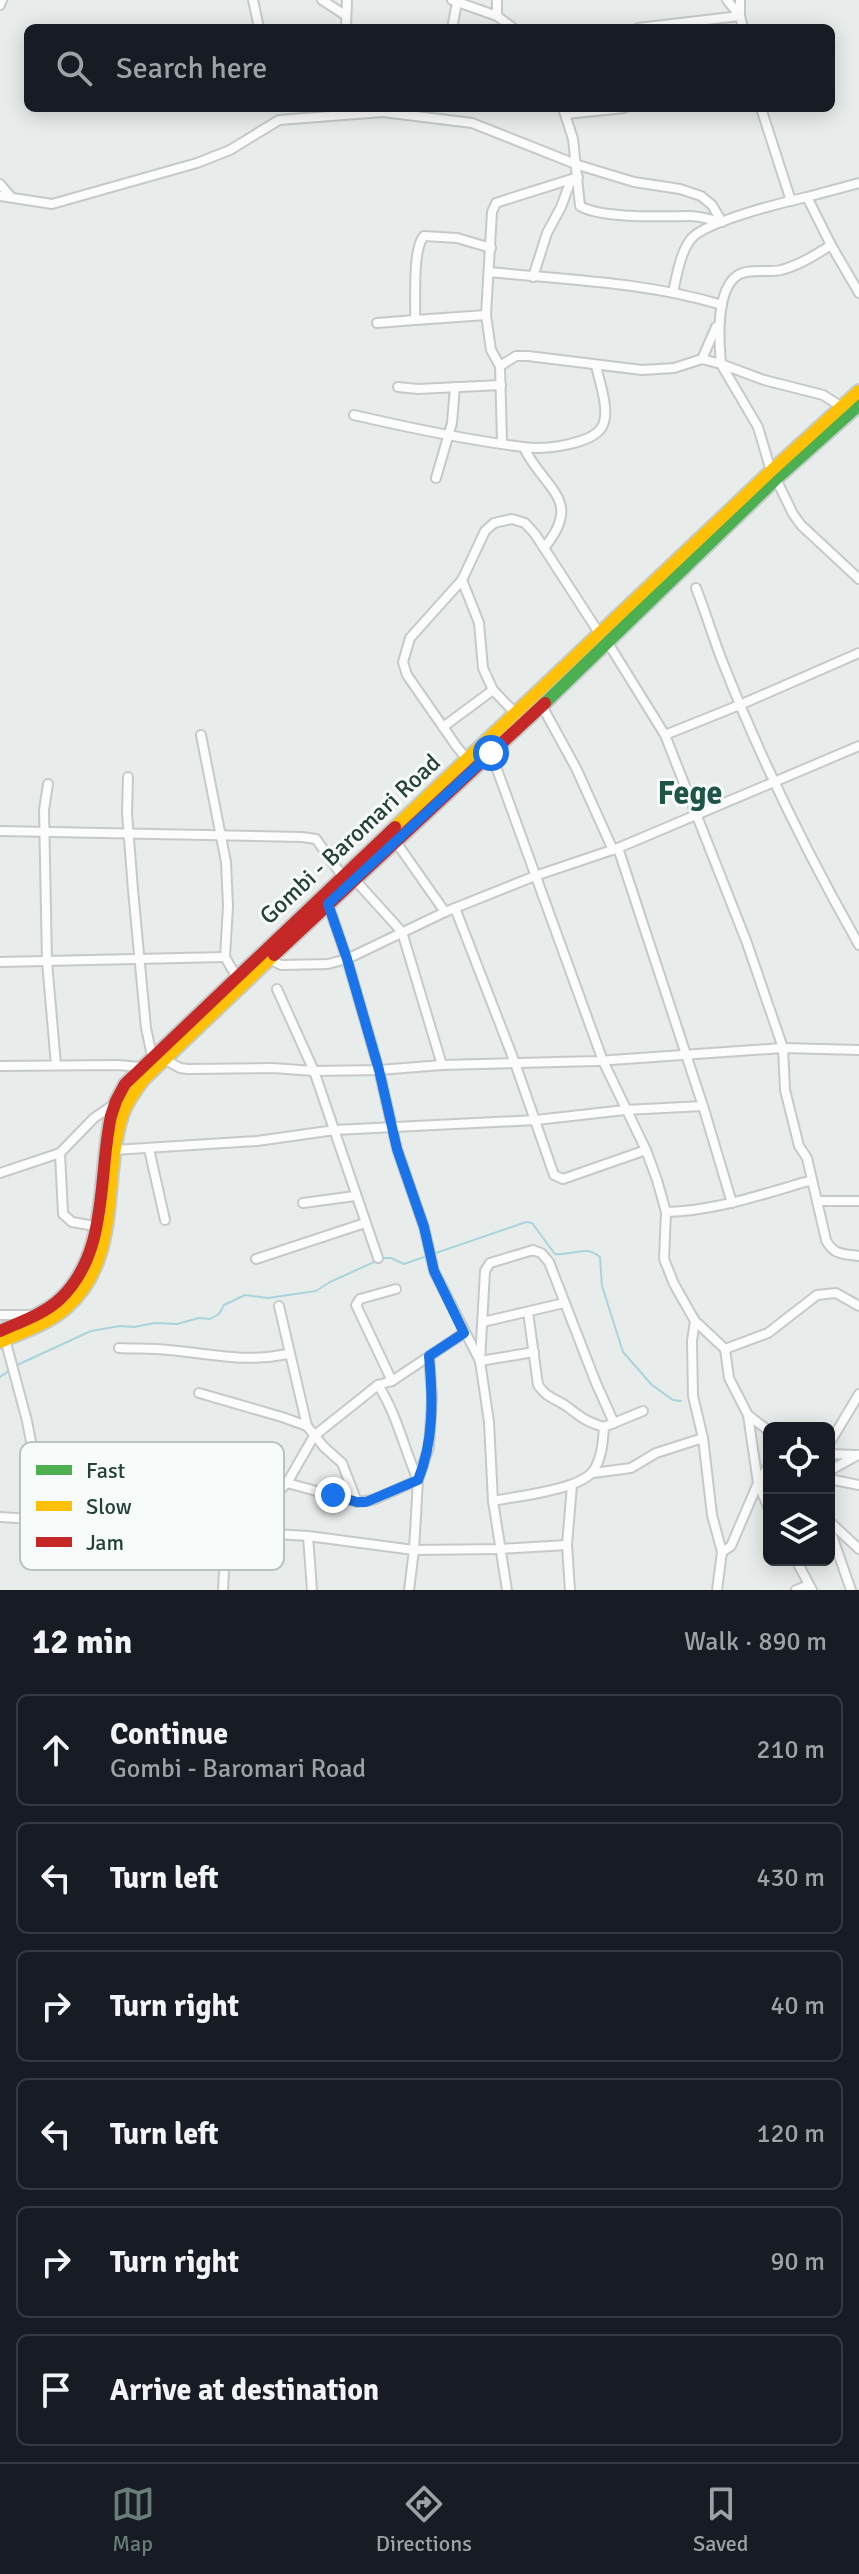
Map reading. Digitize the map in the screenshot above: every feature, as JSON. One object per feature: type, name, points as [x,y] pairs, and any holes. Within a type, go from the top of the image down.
[{"type":"main road","name":"Gombi - Baromari Road","points":[[2,1337],[44,1321],[67,1307],[86,1286],[105,1234],[114,1150],[126,1106],[158,1058],[236,976],[328,904],[349,878],[396,842],[491,753],[604,638],[859,391]]},
{"type":"main road","name":"Gombi - Baromari Road","points":[[774,475],[859,405]]},
{"type":"main road","name":"Gombi - Baromari Road","points":[[2,1337],[50,1307],[72,1287],[87,1261],[114,1105],[124,1086],[141,1067],[158,1058],[349,878],[467,759],[516,714],[546,697]]},
{"type":"street","points":[[253,0],[258,24]]},
{"type":"street","points":[[322,0],[345,15]]},
{"type":"street","points":[[346,24],[347,0]]},
{"type":"street","points":[[497,0],[497,16]]},
{"type":"street","points":[[727,0],[740,16]]},
{"type":"street","points":[[740,0],[742,24]]},
{"type":"street","points":[[452,24],[455,2],[497,16],[508,24]]},
{"type":"street","points":[[672,24],[740,16]]},
{"type":"street","points":[[0,196],[52,204],[197,163],[230,150],[279,120],[339,112],[422,112],[472,123],[578,165],[634,182],[680,189],[701,196],[712,205],[722,222]]},
{"type":"street","points":[[533,277],[547,233],[578,165],[564,112]]},
{"type":"street","points":[[762,112],[791,201]]},
{"type":"street","points":[[574,178],[577,199],[585,209],[646,216],[692,215],[722,222]]},
{"type":"street","points":[[502,443],[500,366],[491,350],[486,315],[492,212],[496,203],[574,178]]},
{"type":"street","points":[[673,292],[689,242],[695,235],[722,222],[859,183]]},
{"type":"street","points":[[0,184],[11,197]]},
{"type":"street","points":[[807,197],[859,293]]},
{"type":"street","points":[[415,320],[416,268],[421,237],[457,238],[491,248]]},
{"type":"street","points":[[702,359],[718,323],[722,305],[738,275],[777,271],[797,265],[831,245]]},
{"type":"street","points":[[490,272],[566,277],[673,292],[722,305]]},
{"type":"street","points":[[377,323],[486,315]]},
{"type":"street","points":[[718,323],[721,364],[758,427],[774,475],[793,514],[859,579]]},
{"type":"street","points":[[500,366],[516,356],[642,370],[674,368],[702,359],[764,380],[823,395],[842,407]]},
{"type":"street","points":[[354,415],[524,448],[565,445],[596,433],[603,426],[605,412],[596,365]]},
{"type":"street","points":[[398,387],[501,385]]},
{"type":"street","points":[[436,478],[455,407],[455,387]]},
{"type":"street","points":[[524,448],[559,498],[562,509],[562,520],[544,548]]},
{"type":"street","points":[[467,759],[407,675],[403,662],[410,638],[462,580],[485,531],[494,523],[512,519],[525,523],[544,548],[665,735],[747,943],[783,1048],[785,1090],[799,1146],[807,1158],[830,1249],[859,1256]]},
{"type":"street","points":[[462,580],[479,623],[483,668],[493,690],[516,714]]},
{"type":"street","points":[[696,588],[723,663],[775,780],[820,876],[859,945]]},
{"type":"street","points":[[665,735],[859,653]]},
{"type":"street","points":[[443,727],[493,690]]},
{"type":"street","points":[[546,697],[615,849],[703,1106],[732,1203]]},
{"type":"street","points":[[201,735],[222,834],[228,885],[225,957],[236,976]]},
{"type":"street","points":[[271,951],[275,962],[281,965],[328,964],[347,959],[445,912],[535,876],[615,849],[859,746]]},
{"type":"street","points":[[491,753],[603,1061],[646,1150],[666,1212],[664,1259],[695,1321],[725,1349],[729,1378],[748,1415],[758,1483],[763,1495]]},
{"type":"street","points":[[128,777],[127,813],[146,1028],[158,1058],[180,1068],[379,1070],[686,1057],[783,1048],[859,1050]]},
{"type":"street","points":[[48,784],[44,810],[47,962],[56,1065]]},
{"type":"street","points":[[0,831],[222,834],[316,839],[402,932],[442,1065]]},
{"type":"street","points":[[396,842],[445,912]]},
{"type":"street","points":[[328,904],[347,959],[434,1271],[480,1361]]},
{"type":"street","points":[[455,908],[554,1175],[558,1179],[646,1150]]},
{"type":"street","points":[[0,962],[225,957]]},
{"type":"street","points":[[277,989],[314,1071],[378,1258]]},
{"type":"street","points":[[0,1066],[141,1067]]},
{"type":"street","points":[[0,1173],[60,1153],[94,1118],[114,1105]]},
{"type":"street","points":[[114,1150],[257,1141],[335,1130],[536,1120],[625,1110],[703,1106]]},
{"type":"street","points":[[149,1149],[165,1220]]},
{"type":"street","points":[[60,1153],[63,1214],[72,1222],[95,1226]]},
{"type":"street","points":[[666,1212],[695,1211],[732,1203],[812,1180]]},
{"type":"street","points":[[303,1203],[355,1196]]},
{"type":"street","points":[[817,1201],[859,1201]]},
{"type":"street","points":[[256,1259],[365,1223]]},
{"type":"street","points":[[507,1590],[493,1501],[489,1422],[480,1361],[485,1271],[490,1263],[533,1250],[549,1262],[614,1423]]},
{"type":"street","points":[[392,1381],[356,1305],[360,1299],[396,1289]]},
{"type":"street","points":[[725,1349],[768,1333],[817,1295],[836,1293],[859,1306]]},
{"type":"street","points":[[483,1322],[564,1303]]},
{"type":"street","points":[[279,1306],[307,1426],[342,1463],[357,1502]]},
{"type":"street","points":[[528,1312],[538,1385],[544,1394],[568,1406],[578,1417],[604,1427],[643,1411]]},
{"type":"street","points":[[0,1315],[33,1315]]},
{"type":"street","points":[[695,1321],[692,1341],[693,1396],[703,1438],[712,1515],[722,1552],[717,1590]]},
{"type":"street","points":[[284,1486],[314,1436],[378,1385],[392,1381],[464,1333]]},
{"type":"street","points":[[2,1337],[31,1442]]},
{"type":"street","points":[[119,1348],[249,1359],[288,1354]]},
{"type":"street","points":[[480,1361],[534,1352]]},
{"type":"street","points":[[409,1590],[418,1480],[429,1447],[432,1397],[429,1356]]},
{"type":"street","points":[[378,1385],[395,1418],[418,1480]]},
{"type":"street","points":[[199,1393],[307,1426]]},
{"type":"street","points":[[835,1434],[859,1394]]},
{"type":"street","points":[[748,1415],[763,1426]]},
{"type":"street","points":[[593,1473],[600,1458],[604,1427]]},
{"type":"street","points":[[493,1501],[572,1485],[593,1473],[631,1468],[656,1453],[703,1438]]},
{"type":"street","points":[[835,1454],[859,1455]]},
{"type":"street","points":[[835,1468],[859,1455]]},
{"type":"street","points":[[722,1552],[731,1546],[763,1475]]},
{"type":"street","points":[[284,1483],[357,1502],[373,1500],[418,1480]]},
{"type":"street","points":[[835,1480],[859,1485]]},
{"type":"street","points":[[570,1590],[567,1545],[572,1485]]},
{"type":"street","points":[[0,1517],[20,1519]]},
{"type":"street","points":[[835,1527],[859,1549]]},
{"type":"street","points":[[284,1534],[414,1550],[567,1545]]},
{"type":"street","points":[[308,1536],[312,1590]]},
{"type":"street","points":[[835,1548],[851,1590]]},
{"type":"street","points":[[796,1590],[811,1587],[799,1566]]},
{"type":"street","points":[[223,1590],[224,1570]]},
{"type":"waterway","points":[[433,1254],[526,1222],[532,1223],[555,1254],[594,1253],[600,1257],[602,1286],[623,1352],[652,1385],[673,1400],[681,1401]]},
{"type":"waterway","points":[[15,1366],[91,1331],[210,1319],[219,1314],[224,1305],[245,1295],[268,1298],[316,1291],[383,1258],[404,1264],[427,1256]]},
{"type":"waterway","points":[[0,1377],[10,1370]]},
{"type":"traffic: fast","points":[[545,703],[776,479],[859,405]]},
{"type":"traffic: slow","points":[[395,827],[859,391]]},
{"type":"traffic: slow","points":[[0,1342],[51,1319],[84,1288],[96,1266],[103,1243],[116,1141],[129,1101],[144,1079],[274,955]]},
{"type":"traffic: jam","points":[[274,955],[545,703]]},
{"type":"traffic: jam","points":[[0,1331],[54,1304],[76,1280],[87,1259],[99,1213],[111,1116],[125,1084],[395,827]]},
{"type":"district","name":"Fege","points":[[690,793]]},
{"type":"route","points":[[333,1495],[366,1502],[418,1480],[429,1447],[432,1385],[429,1356],[464,1333],[434,1271],[424,1227],[397,1149],[379,1070],[347,959],[328,904],[491,753]]}]
